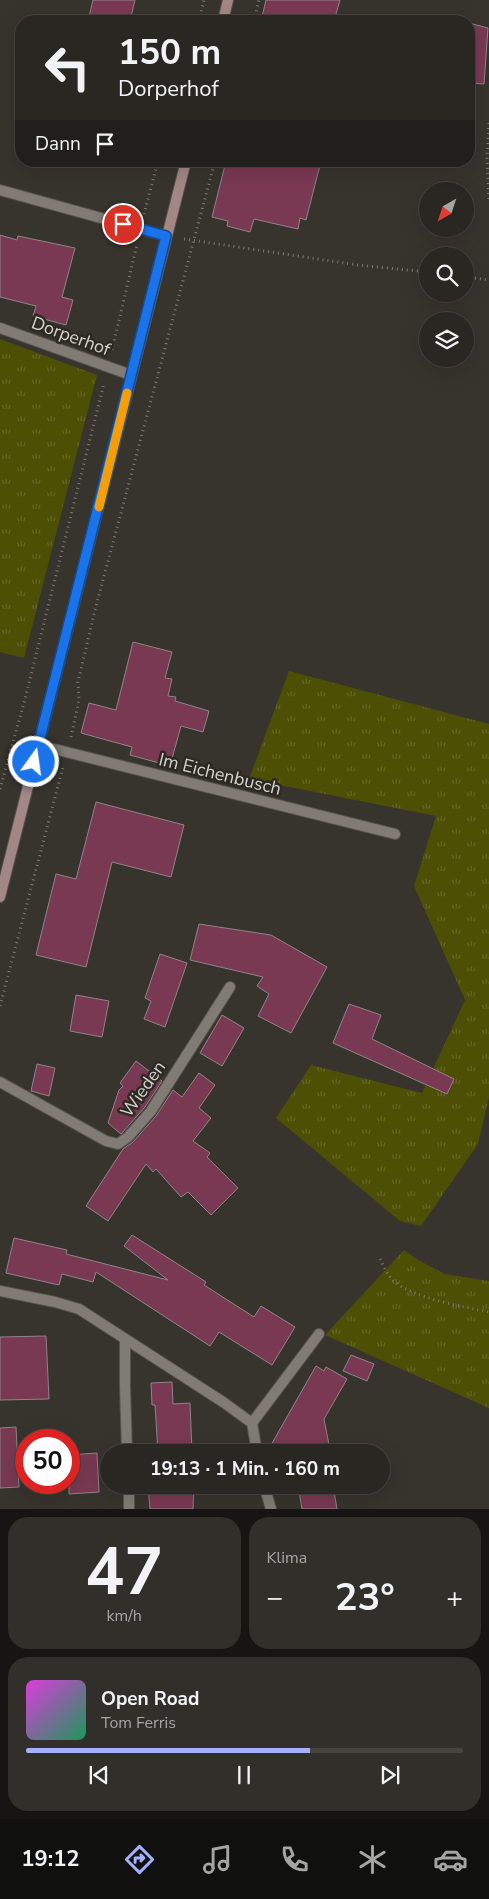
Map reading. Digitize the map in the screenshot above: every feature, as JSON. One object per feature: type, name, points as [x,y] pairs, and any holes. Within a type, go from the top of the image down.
[{"type":"main road","points":[[224,15],[228,0]]},
{"type":"main road","points":[[0,897],[184,167]]},
{"type":"street","points":[[0,190],[166,236]]},
{"type":"street","name":"Dorperhof","points":[[0,328],[131,375]]},
{"type":"street","name":"Im Eichenbusch","points":[[38,745],[395,834]]},
{"type":"street","name":"Wieden","points":[[0,1082],[106,1141],[118,1144],[128,1137],[151,1110],[230,987]]},
{"type":"street","points":[[0,1291],[79,1309],[223,1402],[252,1423],[256,1444]]},
{"type":"street","points":[[252,1423],[319,1334]]},
{"type":"street","points":[[125,1339],[128,1444]]},
{"type":"street","points":[[129,1494],[130,1509]]},
{"type":"street","points":[[266,1494],[270,1509]]},
{"type":"path","points":[[200,15],[204,0]]},
{"type":"path","points":[[255,15],[259,0]]},
{"type":"path","points":[[489,124],[487,157],[489,201]]},
{"type":"path","points":[[0,789],[25,698],[108,368],[156,167]]},
{"type":"path","points":[[0,1006],[67,753],[79,700],[78,682],[95,610],[213,167]]},
{"type":"path","points":[[166,236],[358,265],[419,271]]},
{"type":"path","points":[[474,278],[489,280]]},
{"type":"path","points":[[380,1259],[388,1275],[396,1283],[409,1290],[440,1301],[489,1312]]},
{"type":"green space","points":[[0,339],[97,375],[24,658],[0,652]]},
{"type":"green space","points":[[289,671],[489,724],[489,1097],[478,1144],[421,1226],[400,1221],[276,1118],[311,1065],[422,1093],[465,1000],[414,886],[436,816],[249,779]]},
{"type":"green space","points":[[404,1250],[418,1260],[445,1274],[489,1281],[489,1408],[325,1335]]},
{"type":"building","points":[[93,0],[135,0],[131,15],[89,15]]},
{"type":"building","points":[[266,0],[340,0],[336,15],[262,15]]},
{"type":"building","points":[[475,25],[488,28],[484,84],[475,83]]},
{"type":"building","points":[[224,167],[319,167],[306,220],[300,218],[298,229],[254,219],[250,232],[227,226],[228,221],[212,217]]},
{"type":"building","points":[[0,235],[17,240],[18,236],[75,248],[62,297],[73,300],[66,325],[33,316],[36,306],[0,297]]},
{"type":"building","points":[[133,642],[172,652],[165,678],[172,679],[168,696],[176,697],[175,701],[209,711],[203,732],[181,726],[170,766],[130,755],[132,747],[81,733],[89,703],[116,710]]},
{"type":"building","points":[[96,802],[184,825],[171,877],[112,862],[86,967],[36,955],[56,874],[76,879]]},
{"type":"building","points":[[199,924],[271,935],[327,967],[291,1033],[258,1016],[269,994],[257,986],[263,977],[190,960]]},
{"type":"building","points":[[160,954],[187,963],[165,1027],[144,1019],[151,1001],[145,998]]},
{"type":"building","points":[[76,995],[109,1001],[102,1037],[70,1031]]},
{"type":"building","points":[[349,1004],[381,1015],[372,1039],[454,1079],[447,1094],[333,1043]]},
{"type":"building","points":[[222,1015],[244,1028],[222,1066],[200,1053]]},
{"type":"building","points":[[136,1061],[162,1081],[145,1107],[121,1134],[108,1123],[119,1090],[123,1086],[120,1083]]},
{"type":"building","points":[[37,1064],[55,1068],[49,1096],[31,1091]]},
{"type":"building","points":[[199,1073],[215,1085],[199,1108],[211,1118],[193,1141],[210,1153],[207,1157],[238,1188],[211,1215],[188,1192],[181,1197],[156,1169],[153,1172],[146,1164],[108,1221],[86,1206],[123,1149],[133,1142],[156,1116],[173,1090],[182,1097]]},
{"type":"building","points":[[132,1235],[206,1282],[204,1285],[254,1317],[261,1306],[295,1327],[272,1365],[219,1332],[210,1346],[96,1272],[93,1282],[62,1274],[59,1285],[6,1273],[14,1238],[67,1250],[66,1254],[168,1280],[124,1246]]},
{"type":"building","points":[[46,1336],[49,1399],[0,1400],[0,1337]]},
{"type":"building","points":[[351,1355],[374,1364],[367,1381],[343,1371]]},
{"type":"building","points":[[316,1366],[324,1371],[326,1367],[347,1379],[324,1419],[329,1444],[272,1444]]},
{"type":"building","points":[[172,1382],[173,1404],[190,1403],[192,1444],[157,1444],[155,1405],[152,1405],[151,1383]]},
{"type":"building","points":[[16,1427],[15,1487],[0,1488],[0,1428]]},
{"type":"building","points":[[97,1453],[99,1492],[80,1493],[80,1454]]},
{"type":"building","points":[[149,1494],[194,1494],[193,1509],[150,1509]]},
{"type":"building","points":[[300,1494],[334,1494],[337,1509],[302,1509]]},
{"type":"slow traffic","points":[[99,507],[127,393]]},
{"type":"route","points":[[34,762],[166,236],[123,224]]}]
